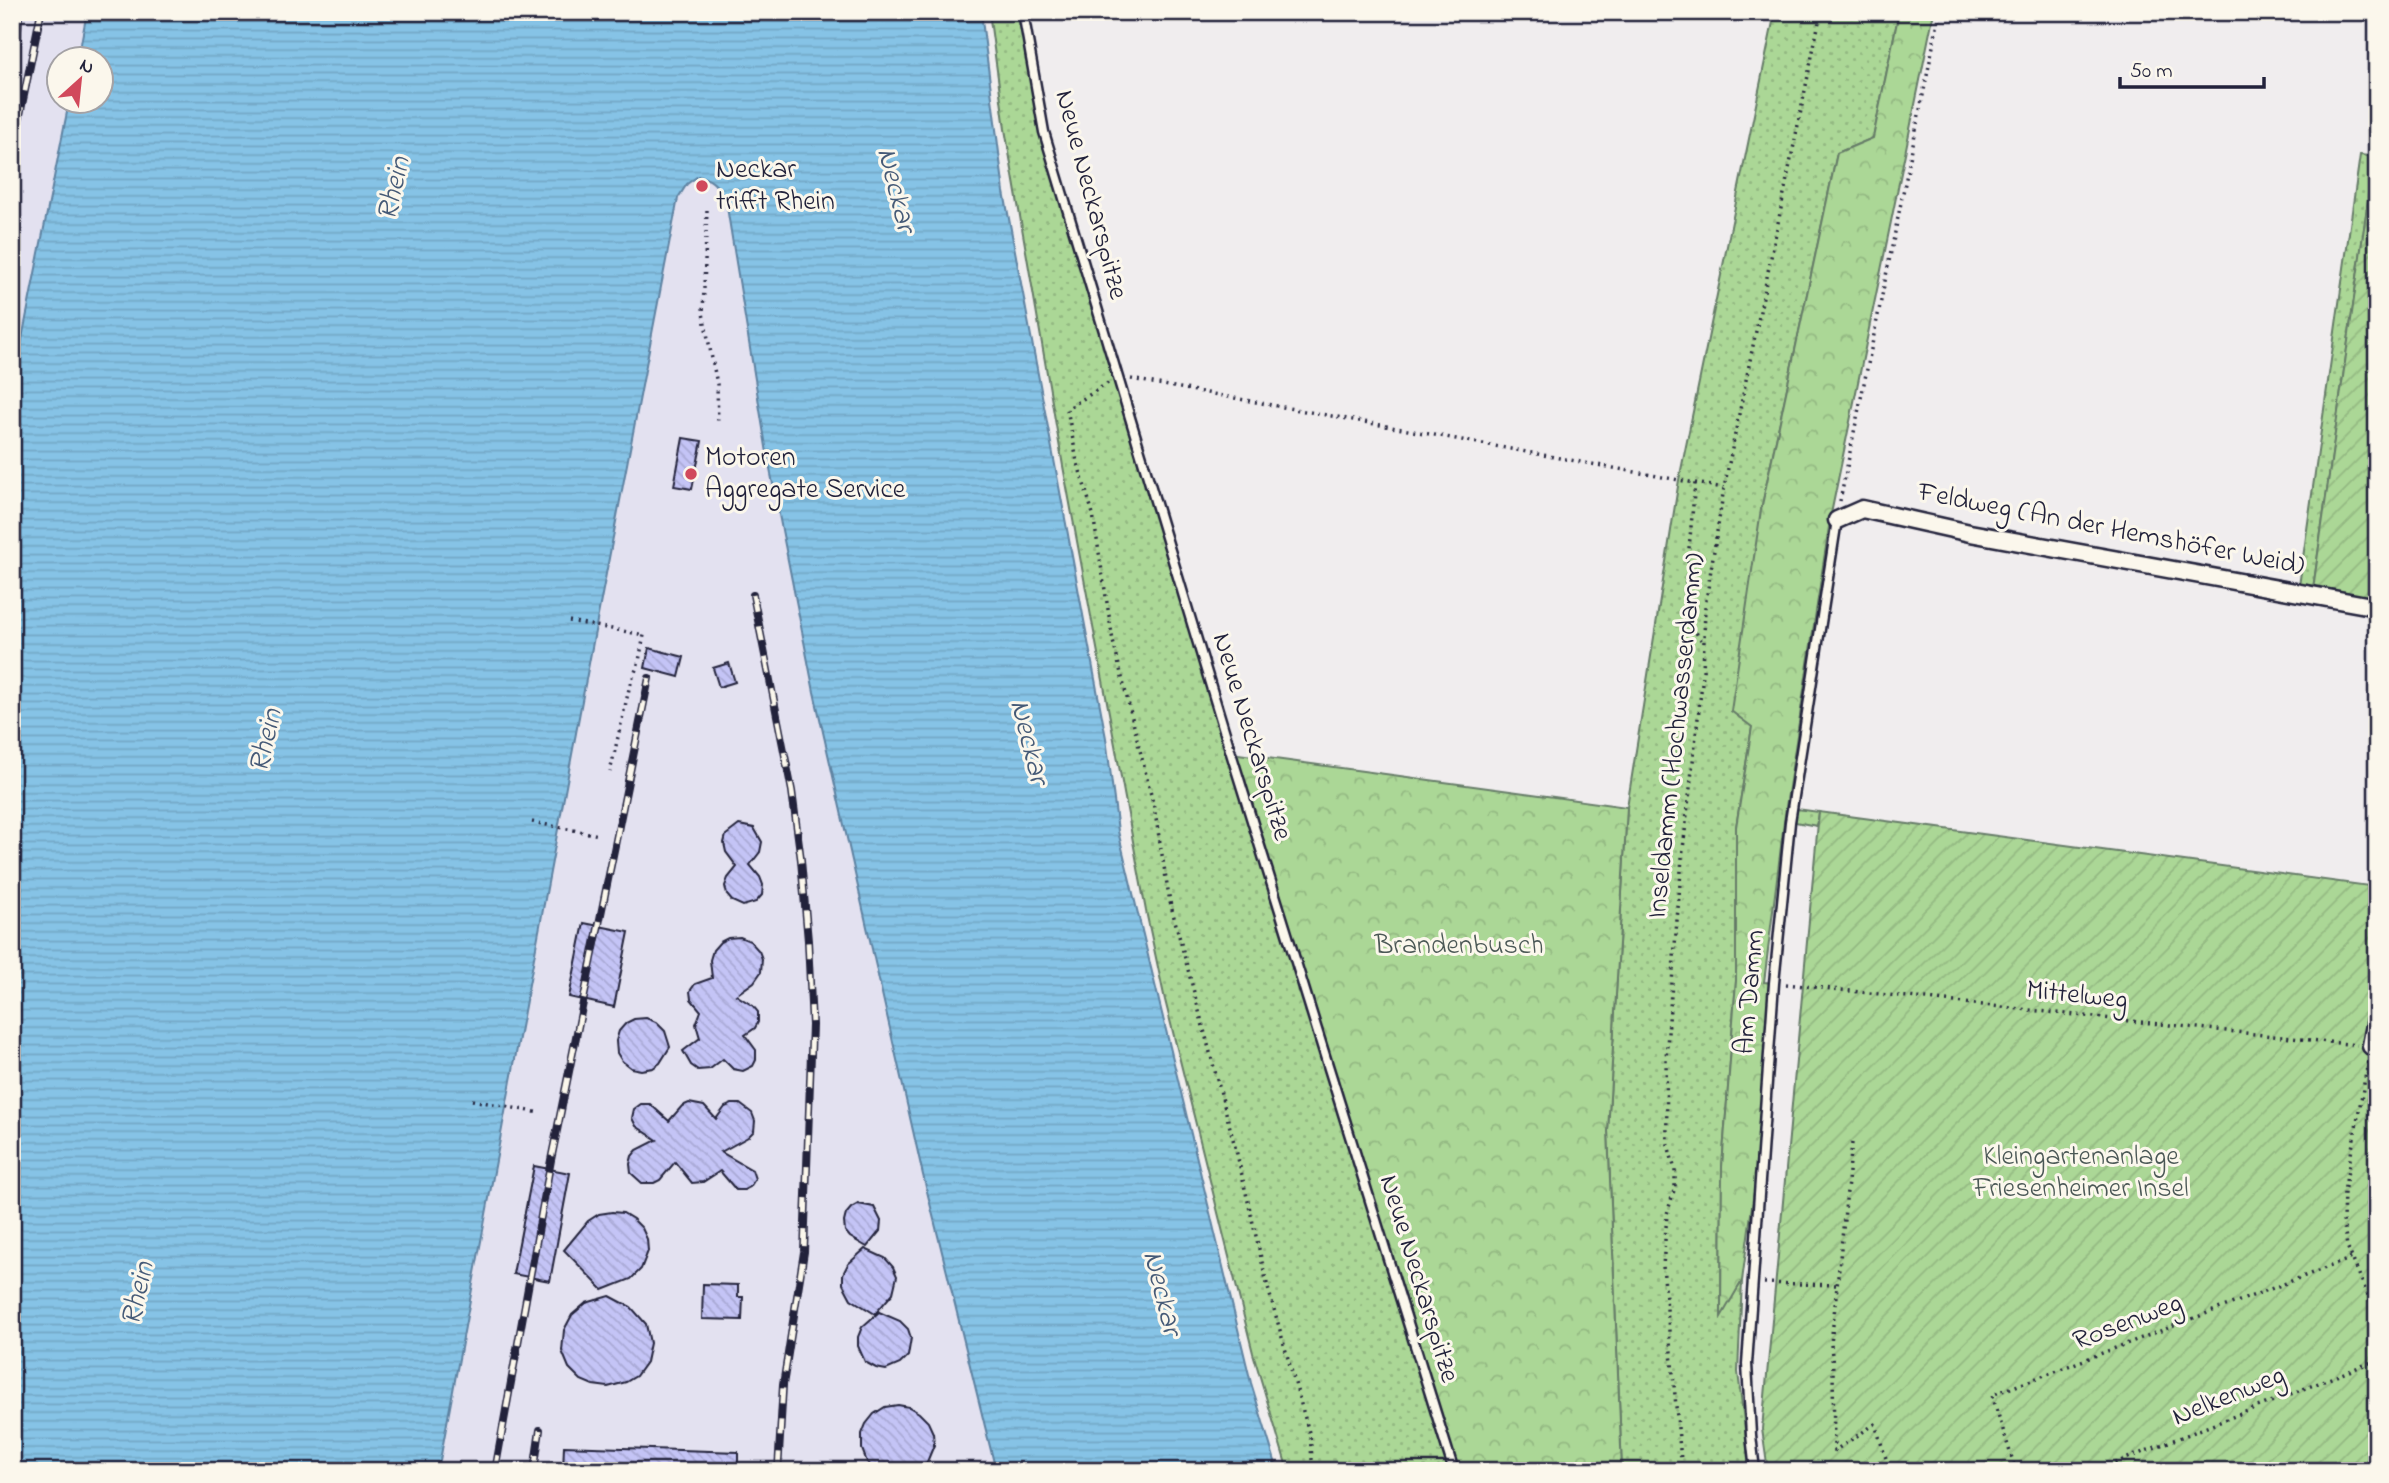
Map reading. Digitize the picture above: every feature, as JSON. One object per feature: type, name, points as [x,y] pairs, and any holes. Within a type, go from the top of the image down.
[{"type":"street","name":"Feldweg (An der Hemshöfer Weid)","points":[[1837,520],[1862,509],[1983,535],[2377,607]]},
{"type":"street","points":[[2371,1046],[2377,1014]]},
{"type":"lane","name":"Neue Neckarspitze","points":[[1023,12],[1044,132],[1231,753],[1454,1471]]},
{"type":"lane","name":"Am Damm","points":[[1755,1471],[1747,1364],[1774,983],[1790,822],[1837,520]]},
{"type":"path","name":"Inseldamm (Hochwasserdamm)","points":[[1682,1471],[1663,1266],[1667,1214],[1675,1187],[1675,1170],[1668,1141],[1666,1058],[1682,858],[1703,674],[1705,607],[1724,488],[1821,12]]},
{"type":"path","points":[[1837,520],[1940,12]]},
{"type":"path","points":[[707,210],[703,313],[717,384],[718,425]]},
{"type":"path","points":[[1313,1471],[1310,1436],[1268,1288],[1237,1154],[1170,902],[1154,807],[1114,641],[1093,514],[1077,461],[1067,409],[1118,377],[1724,488]]},
{"type":"path","points":[[1695,483],[1683,614],[1704,644]]},
{"type":"path","points":[[569,621],[644,635],[610,772]]},
{"type":"path","points":[[532,822],[599,835]]},
{"type":"path","name":"Mittelweg","points":[[1774,983],[2371,1046]]},
{"type":"path","points":[[2371,1046],[2344,1199],[2345,1234],[2352,1258],[2377,1317]]},
{"type":"path","points":[[472,1100],[540,1113]]},
{"type":"path","points":[[1852,1143],[1830,1356],[1833,1369],[1834,1451],[1875,1424],[1889,1471]]},
{"type":"path","name":"Rosenweg","points":[[2016,1471],[1992,1395],[2352,1258]]},
{"type":"path","points":[[1751,1282],[1836,1285]]},
{"type":"path","name":"Nelkenweg","points":[[2095,1471],[2377,1360]]},
{"type":"shaded area","points":[[12,12],[87,12],[80,46],[46,46],[46,116],[66,116],[12,389]]},
{"type":"shaded area","points":[[698,176],[710,179],[720,190],[727,207],[768,459],[814,692],[923,1175],[996,1471],[438,1471],[678,198],[687,184]]},
{"type":"green space","points":[[989,12],[1023,12],[1044,132],[1454,1471],[1288,1471],[1253,1353],[1165,1000],[1146,911],[1063,466],[1005,129]]},
{"type":"green space","points":[[1775,12],[1899,12],[1873,138],[1837,153],[1761,510],[1752,727],[1736,827],[1736,981],[1722,1167],[1721,1315],[1742,1281],[1738,1372],[1750,1471],[1622,1471],[1608,1131],[1627,807],[1679,480]]},
{"type":"green space","points":[[1899,12],[1934,12],[1831,514],[1786,807],[1764,982],[1774,983],[1763,1124],[1742,1281],[1721,1317],[1722,1167],[1736,981],[1736,827],[1752,727],[1731,711],[1761,510],[1837,153],[1873,138]]},
{"type":"green space","points":[[2360,155],[2377,157],[2377,165],[2373,165],[2313,589],[2299,586]]},
{"type":"green space","points":[[2373,164],[2377,165],[2377,601],[2313,589]]},
{"type":"green space","name":"Brandenbusch","points":[[1231,753],[1627,807],[1608,1131],[1622,1471],[1454,1471]]},
{"type":"green space","points":[[1797,809],[1819,812],[1817,826],[1795,822]]},
{"type":"green space","name":"Kleingartenanlage Friesenheimer Insel","points":[[1819,812],[2377,887],[2377,1471],[1768,1471],[1762,1429]]},
{"type":"water","points":[[87,12],[981,12],[1004,192],[1106,738],[1118,831],[1251,1383],[1278,1471],[996,1471],[923,1175],[814,692],[768,459],[727,207],[717,187],[710,180],[698,176],[687,184],[678,198],[438,1471],[12,1471],[12,389],[66,116],[116,116],[116,46],[80,46]]},
{"type":"building","points":[[683,438],[702,441],[692,489],[674,486]]},
{"type":"building","points":[[649,648],[684,657],[679,677],[645,668]]},
{"type":"building","points":[[729,663],[735,682],[719,687],[713,668]]},
{"type":"building","points":[[739,825],[754,828],[762,842],[760,852],[750,865],[760,877],[762,895],[756,902],[743,906],[732,901],[725,886],[737,867],[726,852],[724,843],[726,835]]},
{"type":"building","points":[[584,923],[629,932],[614,1007],[569,997]]},
{"type":"building","points":[[740,937],[750,941],[762,959],[761,972],[754,982],[736,995],[758,1012],[755,1028],[745,1035],[756,1050],[756,1060],[753,1066],[743,1071],[733,1069],[723,1059],[710,1069],[698,1070],[691,1065],[683,1051],[700,1038],[696,1024],[701,1011],[691,999],[690,991],[695,984],[712,978],[710,960],[713,950],[720,942]]},
{"type":"building","points":[[646,1018],[656,1022],[665,1031],[670,1047],[660,1063],[653,1068],[641,1070],[631,1068],[622,1061],[617,1053],[616,1041],[619,1031],[626,1023]]},
{"type":"building","points":[[689,1103],[704,1106],[716,1119],[725,1107],[732,1104],[740,1104],[752,1113],[754,1131],[721,1152],[752,1170],[755,1179],[750,1187],[736,1190],[720,1171],[703,1182],[692,1183],[675,1162],[660,1180],[654,1183],[642,1183],[631,1173],[632,1156],[637,1150],[657,1140],[636,1126],[632,1118],[634,1109],[641,1104],[650,1104],[669,1121],[682,1106]]},
{"type":"building","points":[[534,1166],[570,1173],[550,1281],[513,1274]]},
{"type":"building","points":[[858,1204],[874,1207],[881,1221],[880,1231],[867,1247],[845,1231],[846,1214]]},
{"type":"building","points":[[623,1213],[642,1228],[648,1251],[641,1269],[631,1279],[603,1290],[564,1250],[588,1221],[599,1214]]},
{"type":"building","points":[[865,1249],[885,1258],[897,1276],[893,1293],[875,1314],[851,1299],[843,1284],[843,1274],[848,1264]]},
{"type":"building","points":[[703,1284],[738,1285],[738,1297],[743,1297],[742,1320],[702,1319]]},
{"type":"building","points":[[610,1296],[631,1307],[646,1324],[650,1343],[646,1362],[636,1376],[608,1387],[581,1380],[569,1368],[562,1351],[564,1330],[572,1315],[586,1303]]},
{"type":"building","points":[[879,1312],[900,1321],[908,1329],[911,1338],[908,1356],[900,1364],[886,1370],[865,1362],[858,1346],[862,1327]]},
{"type":"building","points":[[885,1407],[909,1407],[928,1422],[934,1445],[927,1462],[919,1471],[876,1471],[867,1462],[862,1449],[862,1434],[874,1414]]},
{"type":"building","points":[[564,1446],[738,1452],[738,1471],[563,1471]]},
{"type":"railway","points":[[12,86],[19,12]]},
{"type":"railway","points":[[12,154],[41,12]]},
{"type":"railway","points":[[753,595],[792,791],[808,941],[812,1025],[804,1252],[783,1385],[778,1471]]},
{"type":"railway","points":[[495,1471],[551,1160],[649,678]]},
{"type":"railway","points":[[534,1471],[540,1430]]},
{"type":"place","name":"Neckar trifft Rhein","points":[[702,186]]},
{"type":"place","name":"Motoren Aggregate Service","points":[[691,474]]},
{"type":"water label","name":"Rhein","points":[[395,189]]},
{"type":"water label","name":"Neckar","points":[[895,190]]},
{"type":"water label","name":"Rhein","points":[[267,741]]},
{"type":"water label","name":"Neckar","points":[[1028,742]]},
{"type":"water label","name":"Neckar","points":[[1161,1293]]},
{"type":"water label","name":"Rhein","points":[[139,1294]]}]
